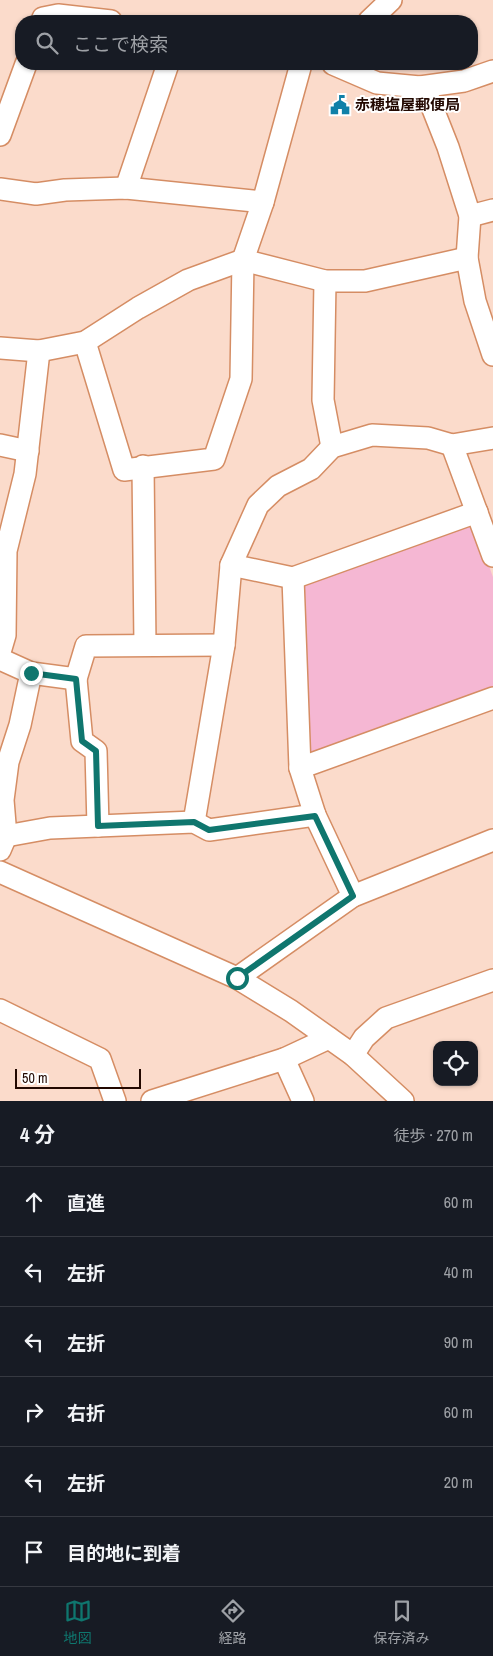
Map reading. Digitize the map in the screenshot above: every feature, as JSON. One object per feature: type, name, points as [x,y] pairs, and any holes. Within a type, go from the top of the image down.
[{"type":"street","points":[[375,15],[391,0]]},
{"type":"street","points":[[0,132],[24,70]]},
{"type":"street","points":[[126,188],[166,70]]},
{"type":"street","points":[[85,342],[124,470],[214,458],[241,380],[243,260],[263,202],[299,70]]},
{"type":"street","points":[[346,70],[377,84],[420,86],[464,81],[493,71]]},
{"type":"street","points":[[420,86],[429,99],[448,147],[470,216],[467,258],[475,301],[493,354]]},
{"type":"street","points":[[0,189],[36,194],[65,190],[126,188],[263,202]]},
{"type":"street","points":[[470,216],[493,210]]},
{"type":"street","points":[[0,348],[39,351],[85,342],[138,308],[188,280],[243,260],[325,281],[365,280],[467,258]]},
{"type":"street","points":[[325,281],[323,400],[332,447]]},
{"type":"street","points":[[0,652],[5,635],[6,551],[25,474],[39,351]]},
{"type":"street","points":[[194,822],[224,646],[231,565],[258,505],[278,486],[311,469],[332,447],[372,435],[428,438],[452,445],[493,438]]},
{"type":"street","points":[[0,445],[28,451]]},
{"type":"street","points":[[452,445],[493,556]]},
{"type":"street","points":[[144,466],[145,645]]},
{"type":"street","points":[[231,565],[293,578],[477,512]]},
{"type":"street","points":[[293,578],[300,768],[315,816],[353,896]]},
{"type":"street","points":[[98,826],[96,751],[82,741],[76,679],[86,646],[224,646]]},
{"type":"street","points":[[0,659],[31,673],[76,679]]},
{"type":"street","points":[[31,673],[20,725],[8,762],[3,800],[3,843],[50,828],[194,822],[209,830],[315,816]]},
{"type":"street","points":[[300,768],[493,698]]},
{"type":"street","points":[[237,978],[353,896],[493,840]]},
{"type":"street","points":[[0,872],[237,978],[291,1011],[353,1055],[402,1101]]},
{"type":"street","points":[[353,1055],[364,1038],[386,1018],[493,980]]},
{"type":"street","points":[[0,1010],[100,1059],[116,1101]]},
{"type":"street","points":[[152,1101],[284,1059],[329,1038]]},
{"type":"street","points":[[284,1059],[303,1101]]},
{"type":"shaded area","points":[[473,523],[493,577],[493,689],[312,755],[304,750],[299,588],[304,580]]},
{"type":"place","name":"赤穂塩屋郵便局","points":[[340,105]]},
{"type":"route","points":[[31,673],[76,679],[82,741],[96,751],[98,826],[194,822],[209,830],[315,816],[353,896],[237,978]]}]
